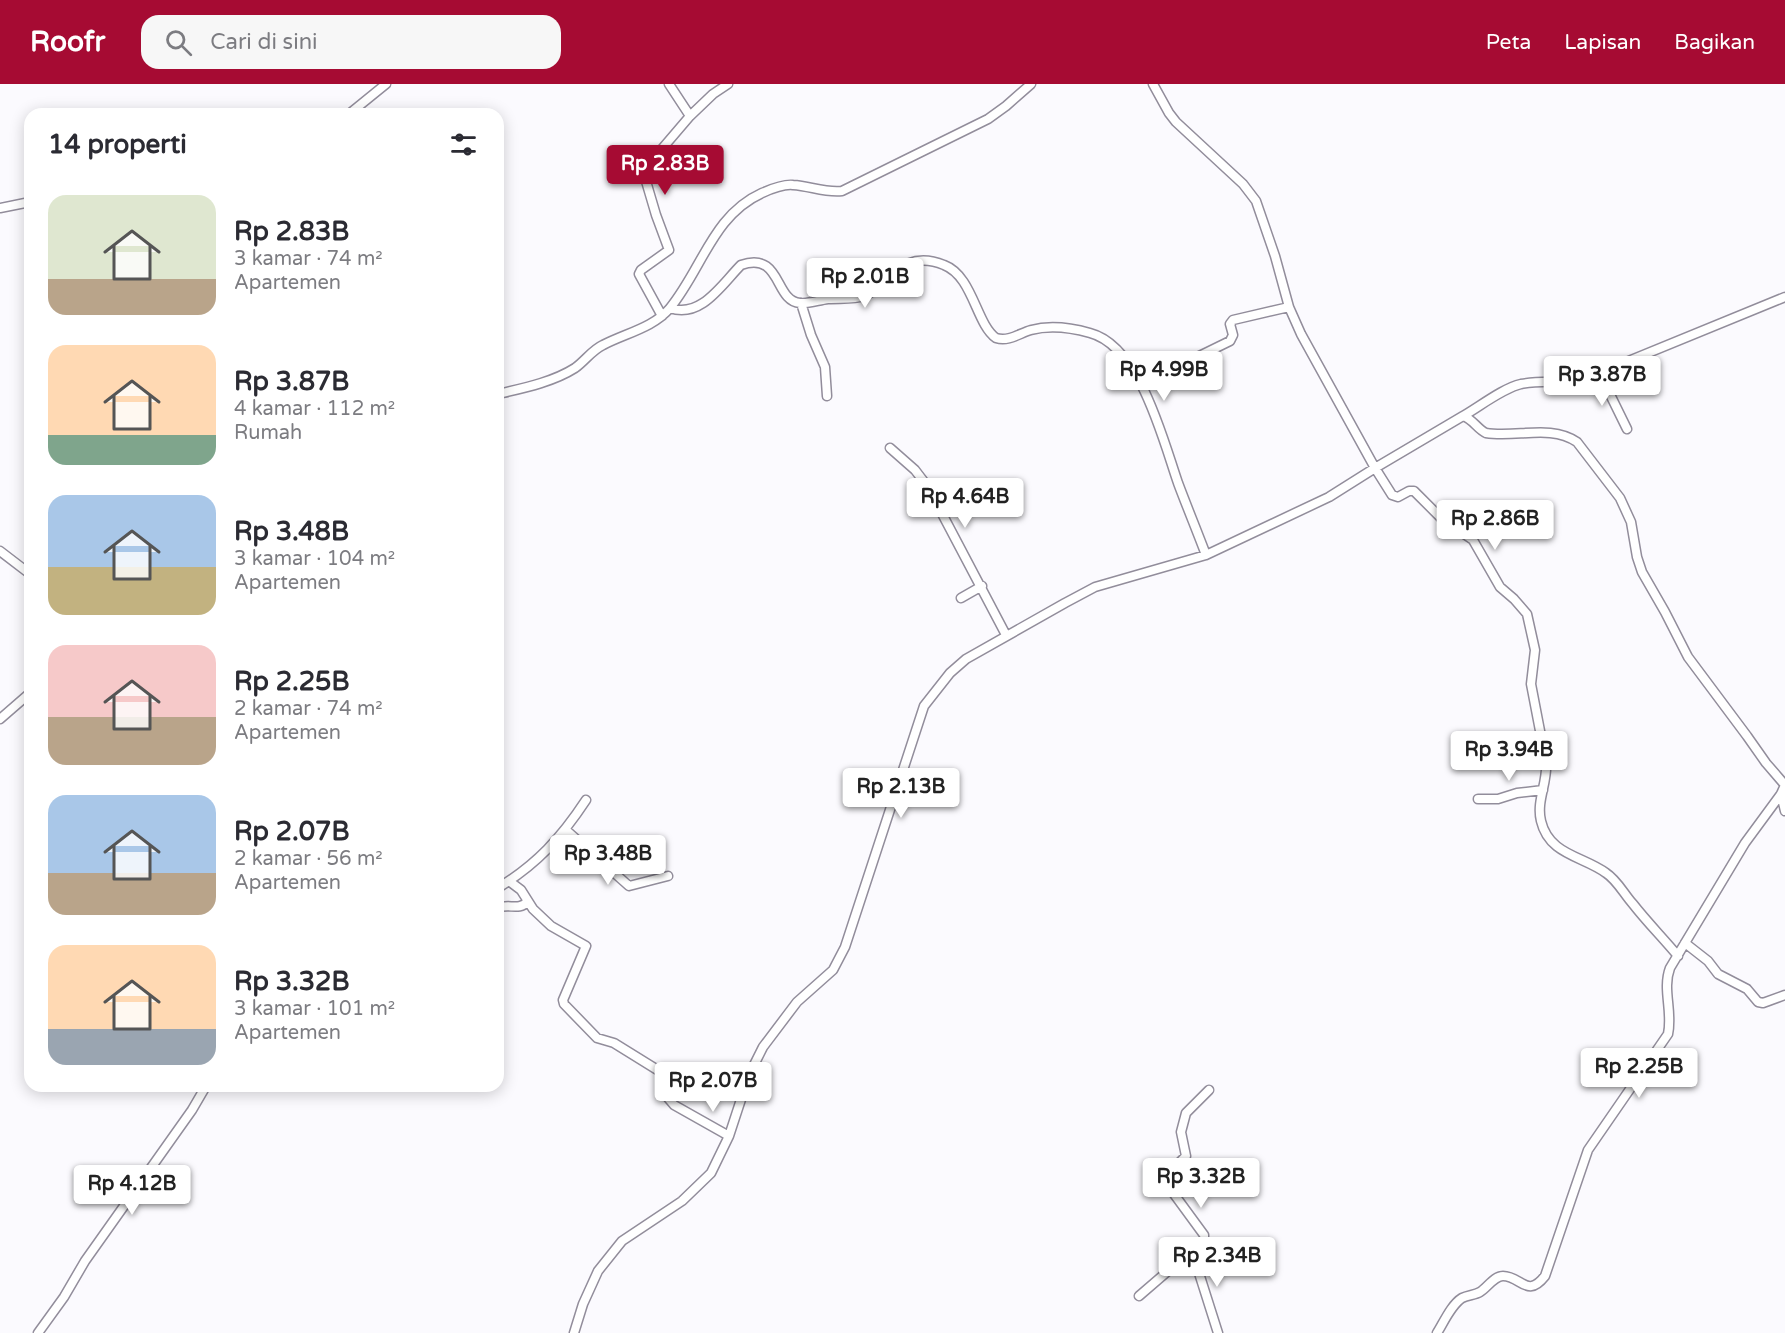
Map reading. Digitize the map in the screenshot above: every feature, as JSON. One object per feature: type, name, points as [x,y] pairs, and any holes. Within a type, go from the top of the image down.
[{"type":"street","points":[[356,108],[386,84]]},
{"type":"street","points":[[669,84],[690,116]]},
{"type":"street","points":[[662,316],[639,274],[641,270],[669,250],[643,173],[690,116],[713,94],[728,84]]},
{"type":"street","points":[[504,392],[554,378],[576,367],[597,348],[632,333],[662,316],[670,308],[723,223],[751,199],[764,192],[793,185],[833,192],[842,190],[988,119],[1031,84]]},
{"type":"street","points":[[1152,84],[1176,122],[1210,156],[1243,184],[1256,201],[1289,307],[1301,334],[1392,495],[1398,497],[1414,491],[1442,519],[1473,540],[1500,587],[1525,611],[1533,633],[1535,650],[1531,684],[1546,762],[1546,774],[1539,806],[1540,820],[1546,834],[1552,842],[1573,857],[1606,872],[1678,956]]},
{"type":"street","points":[[0,208],[24,203]]},
{"type":"street","points":[[670,308],[692,310],[704,303],[741,265],[748,263],[764,265],[771,270],[788,296],[801,303],[865,296],[906,263],[923,261],[940,263],[955,272],[963,282],[989,331],[996,338],[1008,339],[1046,327],[1071,329],[1094,334],[1108,342],[1122,356],[1142,384],[1206,555]]},
{"type":"street","points":[[574,1333],[583,1304],[604,1263],[622,1242],[677,1205],[711,1173],[729,1136],[749,1075],[762,1047],[797,1002],[833,970],[845,947],[924,706],[957,666],[1006,635],[1095,587],[1206,555],[1329,497],[1520,384],[1575,381],[1600,374],[1785,297]]},
{"type":"street","points":[[801,303],[811,335],[825,367],[828,396]]},
{"type":"street","points":[[1142,384],[1230,341],[1233,335],[1230,324],[1233,320],[1289,307]]},
{"type":"street","points":[[1600,374],[1627,429]]},
{"type":"street","points":[[1437,1333],[1456,1303],[1464,1297],[1480,1292],[1498,1277],[1506,1276],[1527,1287],[1536,1285],[1545,1276],[1588,1150],[1668,1034],[1671,1020],[1668,975],[1745,843],[1781,794],[1785,784],[1766,763],[1688,657],[1642,572],[1631,522],[1620,498],[1577,442],[1569,437],[1556,434],[1486,433],[1470,418],[1463,416]]},
{"type":"street","points":[[890,448],[915,471],[928,487],[1006,635]]},
{"type":"street","points":[[0,551],[24,569]]},
{"type":"street","points":[[961,598],[981,586]]},
{"type":"street","points":[[0,719],[24,698]]},
{"type":"street","points":[[1478,799],[1498,799],[1517,793],[1543,790]]},
{"type":"street","points":[[1781,794],[1785,811]]},
{"type":"street","points":[[504,884],[546,852],[566,830],[586,800]]},
{"type":"street","points":[[566,830],[628,886],[668,876]]},
{"type":"street","points":[[509,881],[521,890],[527,902],[551,926],[587,947],[563,999],[564,1004],[597,1038],[614,1043],[664,1074],[668,1098],[674,1106],[729,1136]]},
{"type":"street","points":[[504,906],[521,906],[527,902]]},
{"type":"street","points":[[1685,943],[1708,961],[1718,974],[1747,989],[1758,1002],[1763,1003],[1785,995]]},
{"type":"street","points":[[1139,1296],[1204,1240],[1204,1235],[1162,1179],[1185,1156],[1181,1132],[1186,1113],[1209,1090]]},
{"type":"street","points":[[38,1333],[202,1092]]},
{"type":"street","points":[[1192,1251],[1218,1333]]}]
